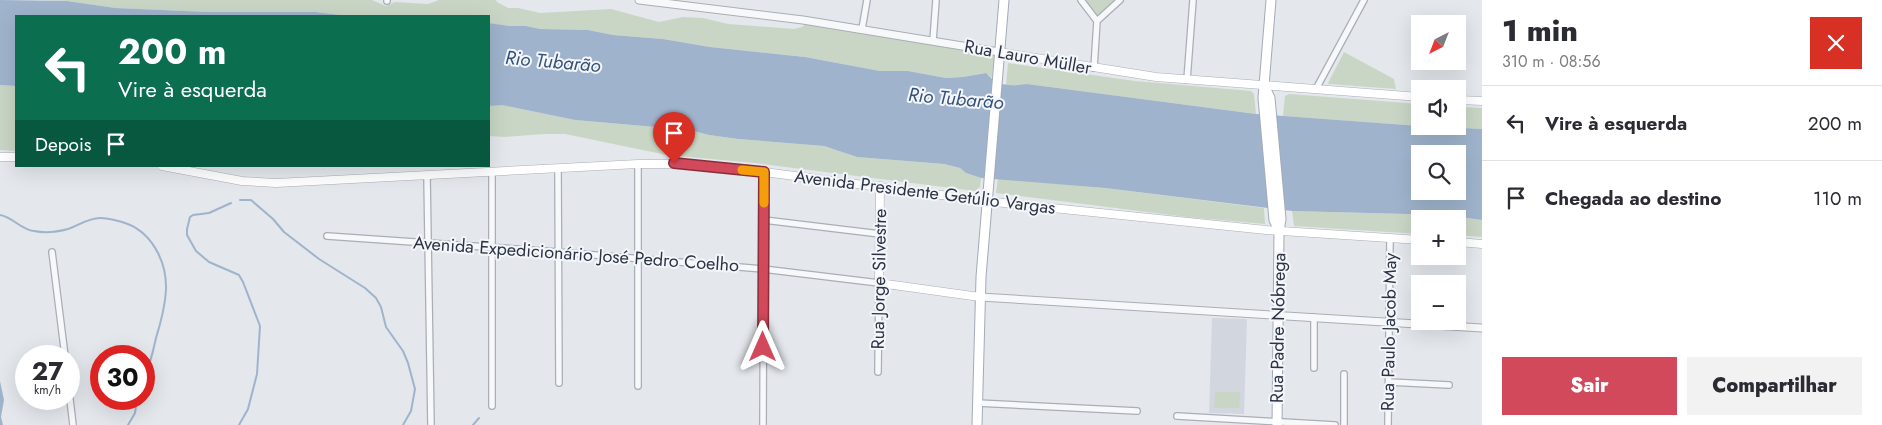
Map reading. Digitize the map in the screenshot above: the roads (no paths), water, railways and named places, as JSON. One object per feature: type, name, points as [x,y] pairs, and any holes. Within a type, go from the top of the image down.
[{"type":"main road","points":[[977,425],[980,297],[986,196],[1004,0]]},
{"type":"main road","name":"Rua Padre Nóbrega","points":[[1271,0],[1264,85],[1280,231],[1277,423]]},
{"type":"main road","name":"Rua Lauro Müller","points":[[999,52],[1140,75],[1411,96]]},
{"type":"main road","points":[[1466,100],[1482,101]]},
{"type":"main road","points":[[0,156],[15,157]]},
{"type":"main road","name":"Avenida Presidente Getúlio Vargas","points":[[167,167],[242,181],[276,183],[638,164],[683,164],[986,196],[1280,231],[1411,239]]},
{"type":"main road","name":"Rua Jorge Silvestre","points":[[879,283],[880,186]]},
{"type":"main road","points":[[1466,243],[1482,244]]},
{"type":"main road","name":"Avenida Expedicionário José Pedro Coelho","points":[[879,283],[980,297]]},
{"type":"street","name":"Rua Lauro Müller","points":[[638,0],[794,18],[999,52]]},
{"type":"street","points":[[862,29],[868,0]]},
{"type":"street","points":[[933,41],[936,0]]},
{"type":"street","points":[[1081,0],[1097,21],[1094,68]]},
{"type":"street","points":[[1097,21],[1120,0]]},
{"type":"street","points":[[1187,80],[1194,0]]},
{"type":"street","points":[[1316,89],[1364,0]]},
{"type":"street","points":[[638,164],[638,386]]},
{"type":"street","points":[[558,169],[559,382]]},
{"type":"street","points":[[763,425],[764,172]]},
{"type":"street","points":[[492,173],[492,406]]},
{"type":"street","points":[[427,176],[431,425]]},
{"type":"street","points":[[764,220],[880,234]]},
{"type":"street","name":"Avenida Expedicionário José Pedro Coelho","points":[[327,236],[638,258],[763,269],[879,283]]},
{"type":"street","name":"Rua Paulo Jacob May","points":[[1388,425],[1390,238]]},
{"type":"street","points":[[52,252],[63,345]]},
{"type":"street","name":"Rua Jorge Silvestre","points":[[878,372],[879,283]]},
{"type":"street","name":"Avenida Expedicionário José Pedro Coelho","points":[[980,297],[1482,328]]},
{"type":"street","points":[[1314,317],[1314,368]]},
{"type":"street","points":[[1344,374],[1344,425]]},
{"type":"street","points":[[1389,382],[1450,385]]},
{"type":"street","points":[[977,403],[1137,412]]},
{"type":"street","points":[[71,410],[73,425]]},
{"type":"street","points":[[1177,416],[1335,425]]},
{"type":"water","points":[[0,0],[67,1],[115,8],[207,12],[316,12],[340,15],[15,15],[15,86],[0,85]]},
{"type":"water","name":"Rio Tubarão","points":[[490,23],[540,29],[588,30],[613,35],[663,39],[710,47],[805,57],[880,71],[908,71],[946,78],[986,73],[990,78],[1004,84],[1027,84],[1256,114],[1411,125],[1411,135],[1466,135],[1466,128],[1482,129],[1482,220],[1466,218],[1466,210],[1411,210],[1411,214],[1292,211],[1105,188],[981,178],[966,173],[960,168],[944,164],[857,157],[824,146],[738,139],[690,130],[575,120],[502,105],[490,106]]},
{"type":"water","points":[[0,381],[4,400],[1,417],[3,425],[0,425]]},
{"type":"waterway","points":[[240,200],[251,200],[273,219],[284,232],[319,259],[365,288],[376,298],[381,307],[386,327],[403,351],[415,389],[411,411],[403,425]]},
{"type":"waterway","points":[[231,203],[209,213],[190,217],[187,235],[196,251],[209,262],[239,275],[260,326],[257,374],[248,409],[239,425]]},
{"type":"waterway","points":[[0,215],[29,230],[42,232],[68,229],[96,218],[122,222],[141,232],[155,248],[164,268],[166,279],[165,302],[154,345]]},
{"type":"waterway","points":[[128,425],[135,410]]},
{"type":"waterway","points":[[473,425],[479,418]]}]
